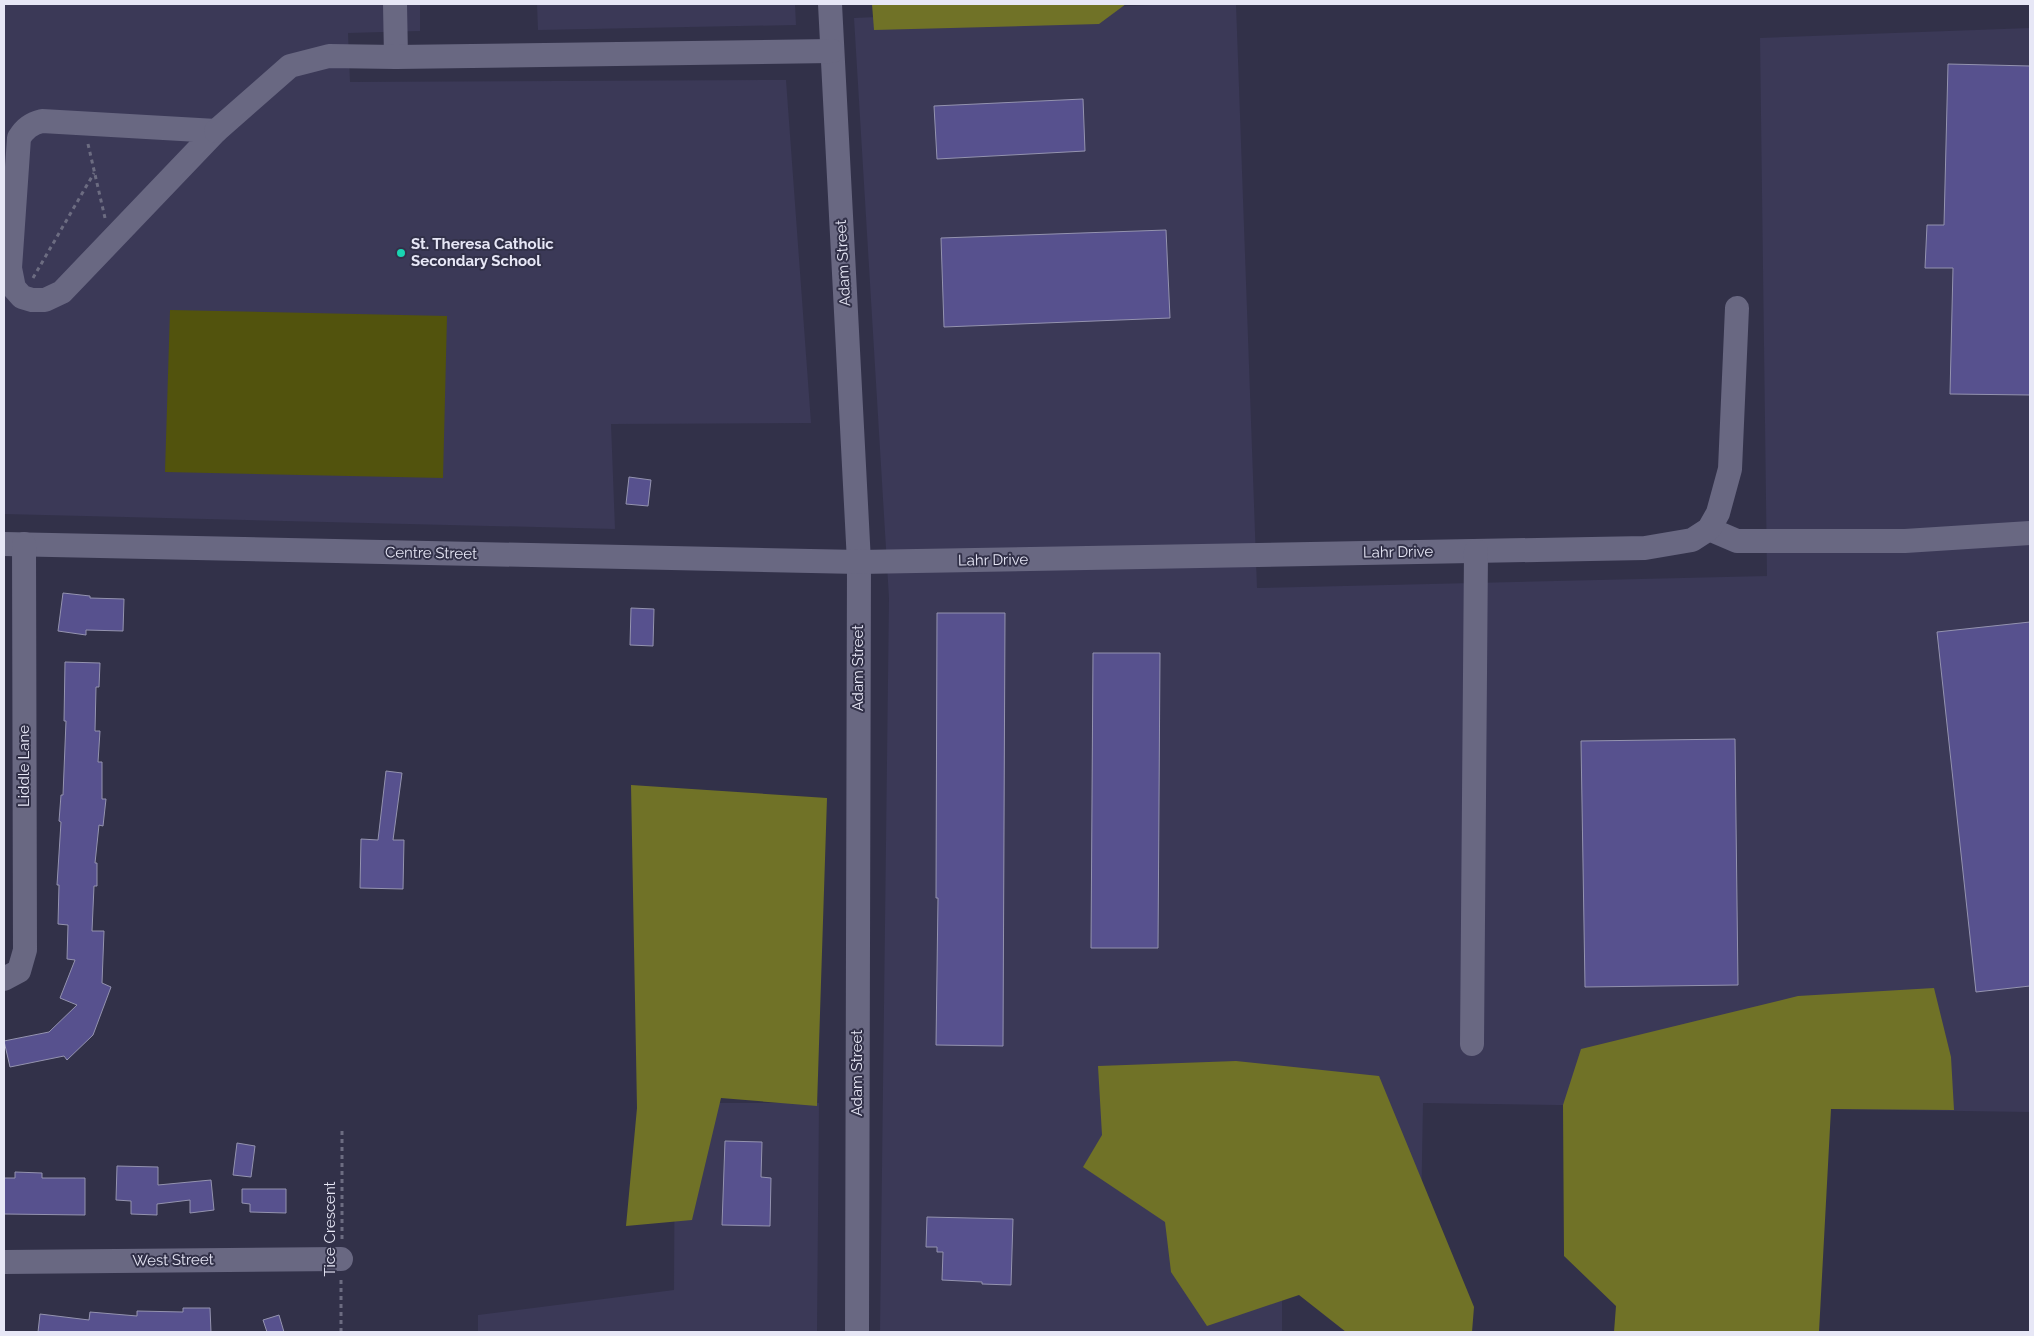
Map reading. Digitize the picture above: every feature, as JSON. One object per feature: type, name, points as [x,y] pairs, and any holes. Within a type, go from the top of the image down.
[{"type":"street","points":[[395,4],[396,57]]},
{"type":"street","name":"Adam Street","points":[[830,4],[859,562],[857,1332]]},
{"type":"street","points":[[216,131],[42,121],[32,124],[24,130],[19,138],[10,268],[14,288],[22,297],[32,300],[45,300],[62,292],[216,131],[290,66],[329,56],[396,57],[832,50]]},
{"type":"street","points":[[1737,308],[1730,469],[1718,514],[1709,529],[1738,541],[1905,541],[2030,533]]},
{"type":"street","name":"Lahr Drive","points":[[859,562],[1645,548],[1692,540],[1709,529]]},
{"type":"street","name":"Centre Street","points":[[14,544],[859,562]]},
{"type":"street","name":"Liddle Lane","points":[[4,979],[19,971],[24,950],[14,544]]},
{"type":"street","points":[[1472,1044],[1476,551]]},
{"type":"street","name":"West Street","points":[[4,1262],[342,1259]]},
{"type":"path","points":[[83,124],[110,242]]},
{"type":"path","points":[[22,297],[94,173]]},
{"type":"path","name":"Tice Crescent","points":[[341,1332],[342,1127]]},
{"type":"shaded area","name":"St. Theresa Catholic Secondary School","points":[[4,4],[420,4],[420,31],[348,33],[350,82],[786,80],[811,423],[611,424],[615,529],[4,514]]},
{"type":"shaded area","points":[[537,4],[795,4],[796,25],[538,30]]},
{"type":"shaded area","points":[[872,4],[1126,4],[1099,24],[874,30]]},
{"type":"shaded area","points":[[1174,4],[1236,4],[1257,588],[1767,576],[1760,38],[2030,28],[2030,1112],[1423,1103],[1421,1216],[1282,1217],[1282,1332],[880,1332],[889,598],[854,18]]},
{"type":"shaded area","points":[[170,310],[447,316],[443,478],[165,472]]},
{"type":"shaded area","points":[[631,785],[827,798],[817,1106],[721,1098],[692,1220],[626,1226],[637,1108]]},
{"type":"shaded area","points":[[1934,988],[1951,1057],[1954,1110],[1831,1109],[1819,1332],[1614,1332],[1616,1306],[1564,1256],[1563,1105],[1581,1049],[1798,996]]},
{"type":"shaded area","points":[[1236,1061],[1379,1076],[1474,1307],[1472,1332],[1346,1332],[1299,1295],[1207,1326],[1171,1272],[1165,1222],[1083,1167],[1102,1135],[1098,1066]]},
{"type":"shaded area","points":[[675,1103],[819,1103],[817,1332],[478,1332],[478,1315],[674,1290]]},
{"type":"building","points":[[1948,64],[2030,66],[2030,395],[1950,394],[1953,268],[1925,268],[1927,225],[1944,225]]},
{"type":"building","points":[[1083,99],[1085,151],[937,159],[934,106]]},
{"type":"building","points":[[1166,230],[1170,318],[944,327],[941,238]]},
{"type":"building","points":[[629,477],[651,480],[648,506],[626,504]]},
{"type":"building","points":[[63,593],[90,596],[90,598],[124,599],[123,631],[86,630],[86,635],[58,631]]},
{"type":"building","points":[[631,608],[654,609],[653,646],[630,645]]},
{"type":"building","points":[[937,613],[1005,613],[1003,1046],[936,1045],[938,898],[936,898]]},
{"type":"building","points":[[2030,622],[2030,986],[1976,992],[1937,632]]},
{"type":"building","points":[[1093,653],[1160,653],[1158,948],[1091,948]]},
{"type":"building","points":[[65,662],[100,663],[99,687],[96,687],[95,731],[100,731],[98,762],[102,762],[102,799],[106,799],[103,826],[99,825],[95,863],[97,863],[97,886],[94,886],[92,931],[104,931],[102,983],[111,987],[93,1035],[67,1060],[64,1056],[10,1067],[4,1041],[49,1032],[77,1005],[60,998],[75,960],[67,959],[68,925],[58,924],[59,885],[57,885],[61,822],[59,821],[61,795],[63,795],[66,721],[64,721]]},
{"type":"building","points":[[1735,739],[1738,985],[1585,987],[1581,741]]},
{"type":"building","points":[[386,771],[402,773],[393,840],[404,840],[403,889],[360,888],[361,839],[378,840]]},
{"type":"building","points":[[725,1141],[762,1142],[761,1177],[771,1178],[770,1226],[722,1225]]},
{"type":"building","points":[[237,1143],[255,1146],[251,1177],[233,1175]]},
{"type":"building","points":[[117,1166],[158,1167],[158,1185],[211,1180],[214,1210],[190,1213],[190,1200],[157,1204],[157,1215],[131,1214],[131,1201],[116,1200]]},
{"type":"building","points":[[15,1172],[42,1173],[42,1178],[85,1178],[85,1215],[4,1214],[4,1178],[15,1178]]},
{"type":"building","points":[[242,1189],[286,1189],[286,1213],[250,1212],[250,1204],[242,1203]]},
{"type":"building","points":[[927,1217],[1013,1219],[1011,1285],[942,1280],[943,1252],[937,1252],[937,1247],[926,1247]]},
{"type":"building","points":[[183,1308],[210,1308],[211,1332],[38,1332],[40,1314],[89,1320],[90,1312],[137,1316],[137,1311],[183,1312]]},
{"type":"building","points":[[279,1315],[284,1332],[267,1332],[263,1320]]},
{"type":"place","name":"St. Theresa Catholic Secondary School","points":[[401,253]]}]
